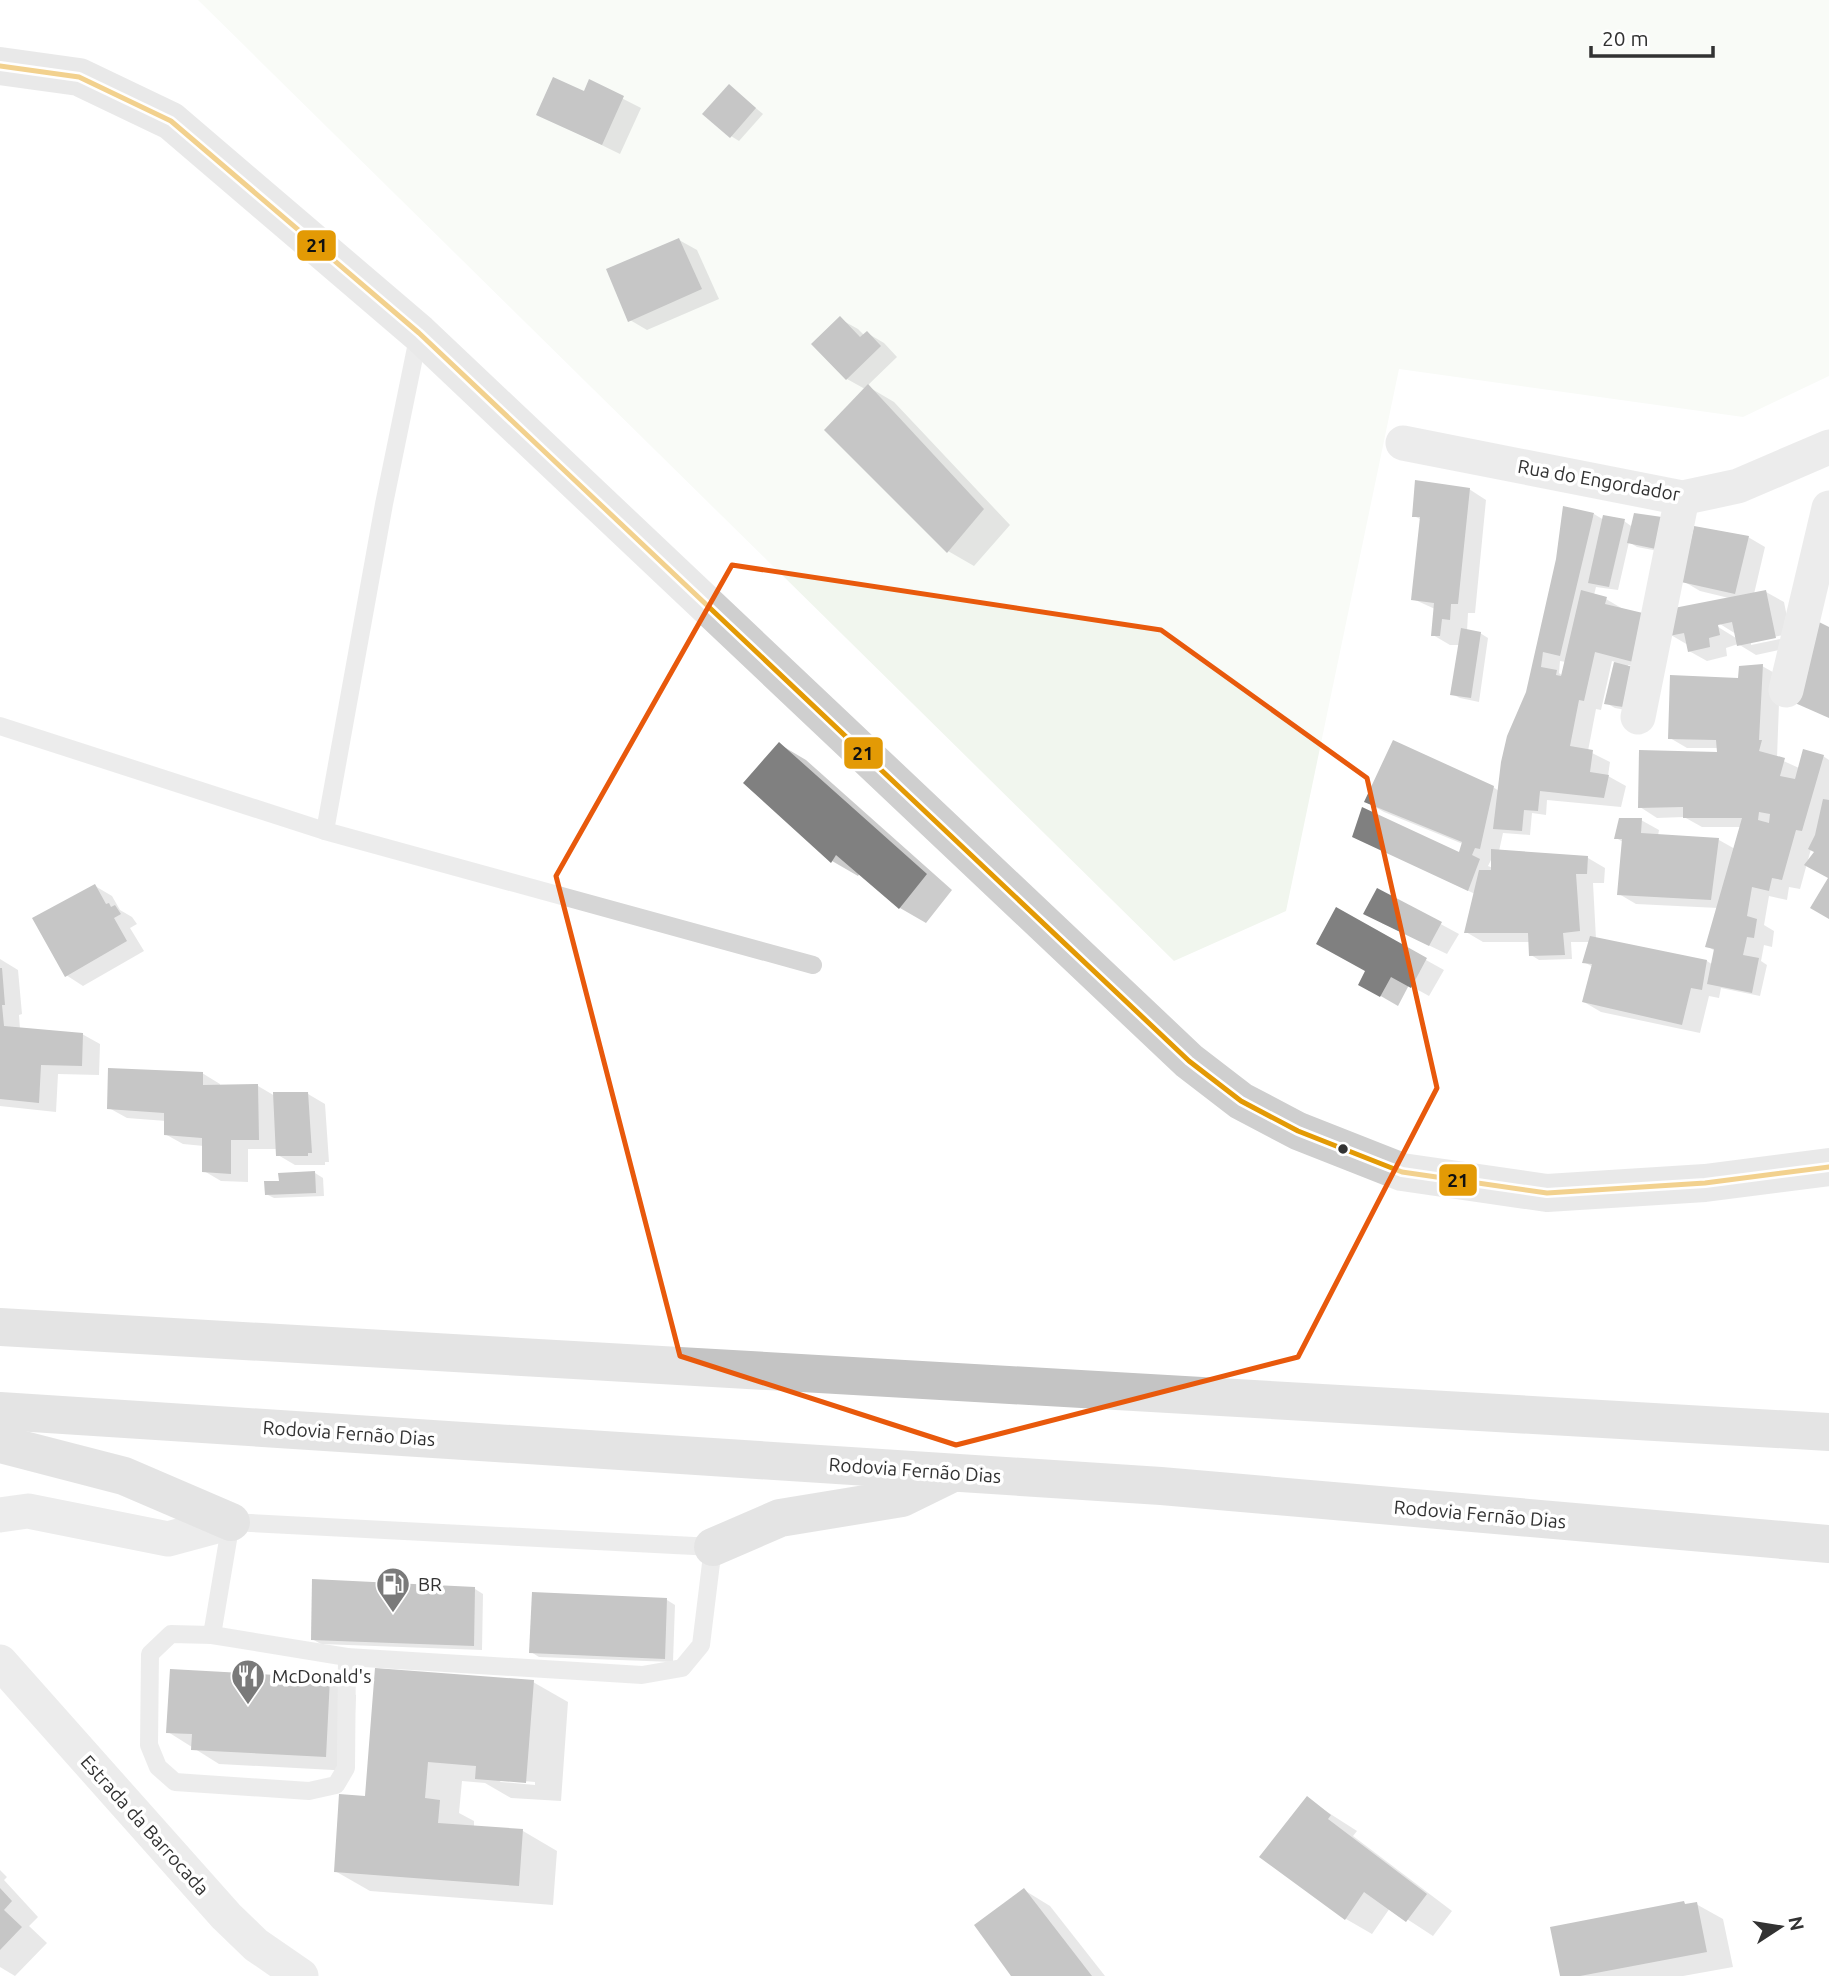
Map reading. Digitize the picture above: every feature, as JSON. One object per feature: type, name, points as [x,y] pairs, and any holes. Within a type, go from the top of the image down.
[{"type":"highway","points":[[0,1327],[1829,1432]]},
{"type":"highway","name":"Rodovia Fernão Dias","points":[[0,1411],[1175,1487],[1829,1544]]},
{"type":"highway","points":[[0,1444],[124,1476],[231,1522]]},
{"type":"highway","points":[[713,1547],[780,1518],[902,1498],[955,1472]]},
{"type":"main road","points":[[0,66],[79,77],[171,121],[419,333],[1189,1062],[1241,1101],[1298,1131],[1402,1171],[1547,1193],[1705,1183],[1829,1167]]},
{"type":"street","name":"Rua do Engordador","points":[[1403,443],[1682,498],[1738,486],[1829,447]]},
{"type":"street","points":[[1638,717],[1682,498]]},
{"type":"street","points":[[1786,690],[1829,508]]},
{"type":"street","points":[[0,1515],[28,1511],[168,1539],[231,1522]]},
{"type":"street","name":"Estrada da Barrocada","points":[[0,1662],[226,1916],[256,1945],[302,1976]]},
{"type":"lane","points":[[326,831],[384,504],[419,333]]},
{"type":"lane","points":[[0,726],[326,831],[813,965]]},
{"type":"lane","points":[[212,1635],[231,1522],[713,1547],[701,1645],[682,1668],[642,1675],[347,1657],[212,1635],[171,1634],[150,1654],[149,1745],[158,1767],[176,1782],[309,1791],[336,1784],[346,1768],[347,1657]]},
{"type":"highlighted area","points":[[732,565],[1161,630],[1367,778],[1437,1088],[1298,1357],[956,1445],[680,1356],[556,876]]},
{"type":"shaded area","points":[[198,0],[1829,0],[1829,376],[1743,417],[1399,369],[1286,911],[1174,961]]},
{"type":"building","points":[[553,77],[584,91],[589,79],[624,96],[602,145],[536,115]]},
{"type":"building","points":[[729,84],[756,108],[730,138],[702,114]]},
{"type":"building","points":[[679,238],[702,289],[628,322],[606,269]]},
{"type":"building","points":[[840,316],[860,337],[867,331],[881,346],[846,380],[811,344]]},
{"type":"building","points":[[868,384],[984,509],[947,553],[824,430]]},
{"type":"building","points":[[1415,480],[1470,488],[1458,604],[1451,604],[1450,620],[1442,619],[1440,636],[1431,636],[1434,603],[1411,600],[1420,517],[1412,517]]},
{"type":"building","points":[[1563,506],[1594,513],[1560,656],[1543,652],[1541,667],[1557,670],[1556,675],[1561,676],[1581,590],[1607,597],[1605,604],[1647,614],[1637,663],[1595,652],[1584,701],[1579,700],[1570,746],[1593,750],[1590,772],[1609,775],[1604,798],[1540,791],[1538,811],[1524,810],[1522,831],[1493,829],[1501,762],[1507,736],[1526,692],[1556,559]]},
{"type":"building","points":[[1634,513],[1669,518],[1661,550],[1627,543]]},
{"type":"building","points":[[1603,515],[1625,519],[1609,587],[1588,583]]},
{"type":"building","points":[[1694,526],[1749,536],[1735,594],[1681,582]]},
{"type":"building","points":[[1766,590],[1776,638],[1737,646],[1732,622],[1718,625],[1720,635],[1709,638],[1710,647],[1688,652],[1684,633],[1669,636],[1674,608]]},
{"type":"building","points":[[1813,619],[1829,627],[1829,718],[1795,703]]},
{"type":"building","points":[[1461,628],[1481,632],[1471,698],[1450,695]]},
{"type":"building","points":[[1614,662],[1633,667],[1623,707],[1604,704]]},
{"type":"building","points":[[1763,664],[1759,740],[1762,740],[1759,751],[1785,758],[1780,776],[1795,779],[1803,749],[1824,755],[1802,831],[1796,830],[1782,880],[1772,878],[1769,891],[1752,887],[1747,916],[1757,919],[1754,938],[1747,937],[1743,955],[1759,958],[1752,993],[1707,984],[1714,949],[1705,947],[1742,818],[1683,818],[1683,807],[1638,808],[1639,750],[1717,752],[1716,740],[1668,739],[1670,675],[1738,678],[1739,666]],"holes":[[[1759,812],[1770,814],[1769,823],[1758,820]]]},
{"type":"building","points":[[1393,740],[1494,786],[1480,849],[1475,848],[1472,855],[1480,859],[1468,891],[1352,837],[1362,807],[1459,852],[1462,842],[1364,802]]},
{"type":"building","points":[[779,742],[927,874],[899,909],[836,855],[831,863],[743,783]]},
{"type":"building","points":[[1823,799],[1829,800],[1829,919],[1810,908],[1828,878],[1804,865],[1814,852],[1808,849],[1815,835]]},
{"type":"building","points":[[1619,818],[1642,818],[1641,833],[1719,838],[1711,900],[1617,895],[1622,839],[1614,839]]},
{"type":"building","points":[[1491,849],[1588,856],[1587,874],[1576,874],[1580,931],[1563,933],[1565,955],[1529,956],[1528,933],[1464,933],[1479,870],[1491,870]]},
{"type":"building","points":[[95,884],[106,904],[109,903],[111,907],[115,905],[121,914],[114,918],[127,941],[65,977],[32,918]]},
{"type":"building","points":[[1377,888],[1442,922],[1429,946],[1363,914]]},
{"type":"building","points":[[1336,907],[1427,958],[1411,988],[1391,977],[1380,997],[1358,985],[1365,971],[1316,944]]},
{"type":"building","points":[[1590,936],[1707,960],[1702,990],[1691,988],[1682,1025],[1582,1002],[1592,964],[1582,963]]},
{"type":"building","points":[[0,968],[5,1005],[2,1005],[4,1026],[83,1033],[82,1066],[41,1065],[39,1103],[0,1099]]},
{"type":"building","points":[[108,1068],[203,1072],[203,1085],[258,1084],[259,1140],[231,1140],[231,1174],[202,1172],[202,1138],[164,1135],[164,1113],[107,1109]]},
{"type":"building","points":[[273,1092],[308,1092],[312,1153],[308,1153],[308,1156],[276,1156]]},
{"type":"building","points":[[315,1171],[316,1193],[265,1195],[264,1181],[279,1181],[278,1173]]},
{"type":"building","name":"BR","points":[[312,1579],[475,1587],[474,1646],[311,1640]]},
{"type":"building","points":[[532,1592],[667,1598],[665,1659],[529,1653]]},
{"type":"building","points":[[375,1668],[534,1680],[526,1783],[475,1779],[476,1766],[428,1762],[425,1798],[440,1800],[438,1823],[523,1829],[519,1886],[334,1872],[339,1794],[365,1796]]},
{"type":"building","name":"McDonald's","points":[[170,1669],[330,1678],[326,1757],[191,1750],[192,1734],[166,1733]]},
{"type":"building","points":[[1307,1796],[1331,1815],[1328,1819],[1427,1894],[1406,1922],[1364,1892],[1345,1920],[1259,1857]]},
{"type":"building","points":[[0,1888],[12,1901],[4,1910],[22,1927],[0,1950]]},
{"type":"building","points":[[1024,1888],[1092,1976],[1011,1976],[974,1925]]},
{"type":"building","points":[[1684,1901],[1685,1904],[1697,1902],[1707,1952],[1580,1976],[1560,1976],[1550,1927]]},
{"type":"transit line","name":"21","points":[[0,66],[79,77],[171,121],[419,333],[1189,1061],[1241,1101],[1298,1131],[1402,1172],[1547,1193],[1705,1183],[1829,1167]]},
{"type":"place","name":"BR","points":[[393,1614]]},
{"type":"place","name":"McDonald's","points":[[248,1706]]}]
